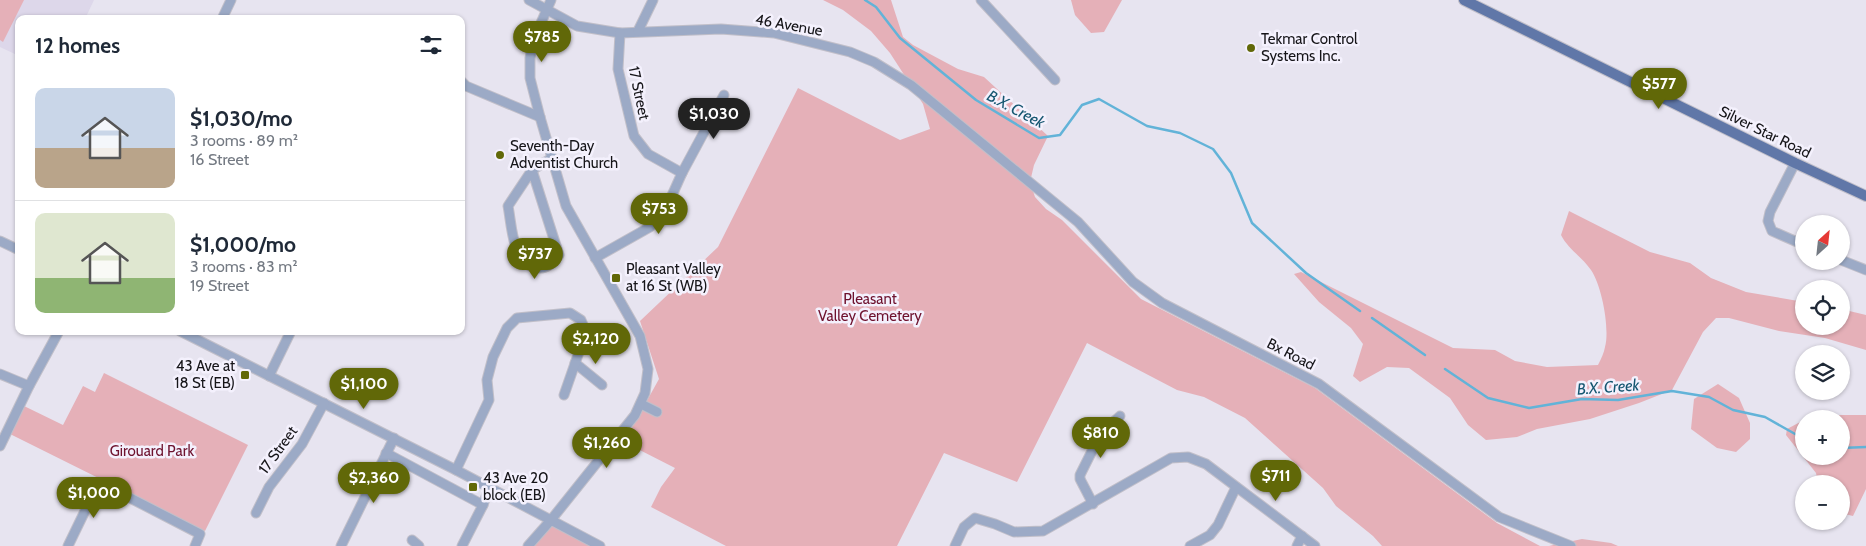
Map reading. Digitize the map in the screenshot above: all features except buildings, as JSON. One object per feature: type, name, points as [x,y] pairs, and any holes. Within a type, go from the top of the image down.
[{"type":"main road","name":"Silver Star Road","points":[[1464,0],[1481,4],[1795,163],[1866,196]]},
{"type":"street","points":[[224,15],[231,0]]},
{"type":"street","name":"46 Avenue","points":[[529,0],[577,26],[620,33],[721,29],[774,34],[850,52],[874,62],[911,85],[1012,168]]},
{"type":"street","points":[[528,546],[635,415],[645,393],[648,369],[640,336],[566,206],[540,117],[530,78],[530,58],[534,39],[551,0]]},
{"type":"street","points":[[638,31],[654,0]]},
{"type":"street","points":[[981,0],[1055,80]]},
{"type":"street","name":"17 Street","points":[[620,33],[618,69],[634,136],[648,154],[682,173]]},
{"type":"street","points":[[465,85],[540,117]]},
{"type":"street","points":[[594,258],[650,227],[665,211],[682,173],[724,96]]},
{"type":"street","points":[[532,170],[560,254],[553,263],[539,268],[528,265],[517,254],[508,206],[532,170],[552,158]]},
{"type":"street","points":[[1795,163],[1770,212],[1768,221],[1772,231],[1795,241]]},
{"type":"street","name":"Bx Road","points":[[1012,168],[1078,222],[1133,282],[1162,303],[1319,384],[1499,516],[1571,546]]},
{"type":"street","points":[[0,241],[15,248]]},
{"type":"street","points":[[1850,264],[1866,270]]},
{"type":"street","points":[[456,470],[490,400],[487,380],[493,357],[507,328],[517,318],[570,313],[581,320],[586,332],[564,395]]},
{"type":"street","points":[[0,446],[29,386],[57,335]]},
{"type":"street","points":[[188,335],[394,438],[600,546]]},
{"type":"street","points":[[269,376],[289,335]]},
{"type":"street","points":[[575,363],[602,385]]},
{"type":"street","points":[[0,374],[29,386]]},
{"type":"street","name":"17 Street","points":[[256,513],[269,487],[302,444],[324,403]]},
{"type":"street","points":[[641,404],[657,412]]},
{"type":"street","points":[[1093,504],[1080,479],[1080,475],[1101,433],[1120,416]]},
{"type":"street","points":[[341,546],[394,438]]},
{"type":"street","points":[[386,453],[483,505]]},
{"type":"street","points":[[955,546],[964,527],[975,518],[1014,532],[1043,531],[1171,458],[1188,457],[1206,464],[1315,546]]},
{"type":"street","points":[[68,546],[99,482],[200,534],[195,546]]},
{"type":"street","points":[[1190,546],[1210,535],[1218,525],[1236,487]]},
{"type":"street","points":[[462,546],[490,488]]},
{"type":"street","points":[[1297,546],[1302,536]]},
{"type":"shaded area","points":[[0,0],[94,0],[87,15],[15,15],[15,54],[0,47]]},
{"type":"green space","points":[[0,0],[24,0],[3,42],[0,40]]},
{"type":"green space","name":"Pleasant Valley Cemetery","points":[[823,0],[891,0],[903,37],[913,45],[958,69],[984,77],[1048,136],[1034,165],[1030,182],[1035,197],[1046,209],[1062,220],[1141,299],[1315,388],[1497,523],[1540,546],[1382,546],[1373,536],[1336,506],[1323,488],[1245,418],[1204,397],[1177,390],[1087,343],[1017,482],[944,453],[897,546],[726,546],[651,507],[661,487],[675,468],[624,442],[659,379],[640,321],[718,247],[798,88],[900,140],[930,129],[923,104],[890,53],[871,31],[843,10]]},
{"type":"green space","points":[[1071,0],[1122,0],[1104,32],[1091,33],[1075,15]]},
{"type":"green space","points":[[1569,211],[1650,252],[1690,263],[1711,278],[1746,292],[1795,300],[1795,333],[1729,318],[1716,318],[1703,332],[1672,390],[1590,419],[1537,429],[1517,437],[1486,440],[1468,425],[1450,398],[1409,368],[1387,367],[1360,382],[1353,376],[1363,344],[1351,328],[1319,302],[1294,274],[1301,272],[1453,348],[1495,350],[1515,361],[1547,367],[1598,365],[1604,352],[1606,339],[1606,319],[1599,286],[1591,270],[1567,245],[1561,235]]},
{"type":"green space","points":[[1850,311],[1866,315],[1866,350],[1825,338],[1805,335],[1850,335]]},
{"type":"green space","name":"Girouard Park","points":[[104,373],[248,445],[205,531],[10,434],[24,406],[63,425],[83,386],[95,392]]},
{"type":"green space","points":[[1718,384],[1739,398],[1750,423],[1750,439],[1736,452],[1717,448],[1691,429],[1694,399]]},
{"type":"green space","points":[[1850,415],[1866,415],[1866,489],[1853,516],[1850,515],[1850,475],[1816,475],[1810,465],[1850,465]]},
{"type":"green space","points":[[1795,425],[1795,446],[1786,435],[1787,429]]},
{"type":"green space","points":[[545,522],[599,546],[526,546]]},
{"type":"green space","points":[[1582,539],[1611,543],[1618,546],[1549,546]]},
{"type":"waterway","name":"B.X. Creek","points":[[865,0],[876,7],[900,38],[976,100],[1039,138],[1060,135],[1082,105],[1099,99],[1147,126],[1180,133],[1213,149],[1231,173],[1252,223],[1306,273],[1360,311]]},
{"type":"waterway","name":"B.X. Creek","points":[[1372,318],[1425,355]]},
{"type":"waterway","name":"B.X. Creek","points":[[1445,369],[1488,398],[1529,408],[1582,399],[1618,400],[1672,391],[1709,397],[1733,410],[1765,417],[1795,434]]},
{"type":"waterway","name":"B.X. Creek","points":[[1850,448],[1866,447]]},
{"type":"place","name":"Tekmar Control Systems Inc.","points":[[1251,48]]},
{"type":"place","name":"Seventh-Day Adventist Church","points":[[500,155]]},
{"type":"place","name":"Pleasant Valley at 16 St (WB)","points":[[616,278]]},
{"type":"place","name":"43 Ave at 18 St (EB)","points":[[245,375]]},
{"type":"place","name":"43 Ave 20 block (EB)","points":[[473,487]]}]
